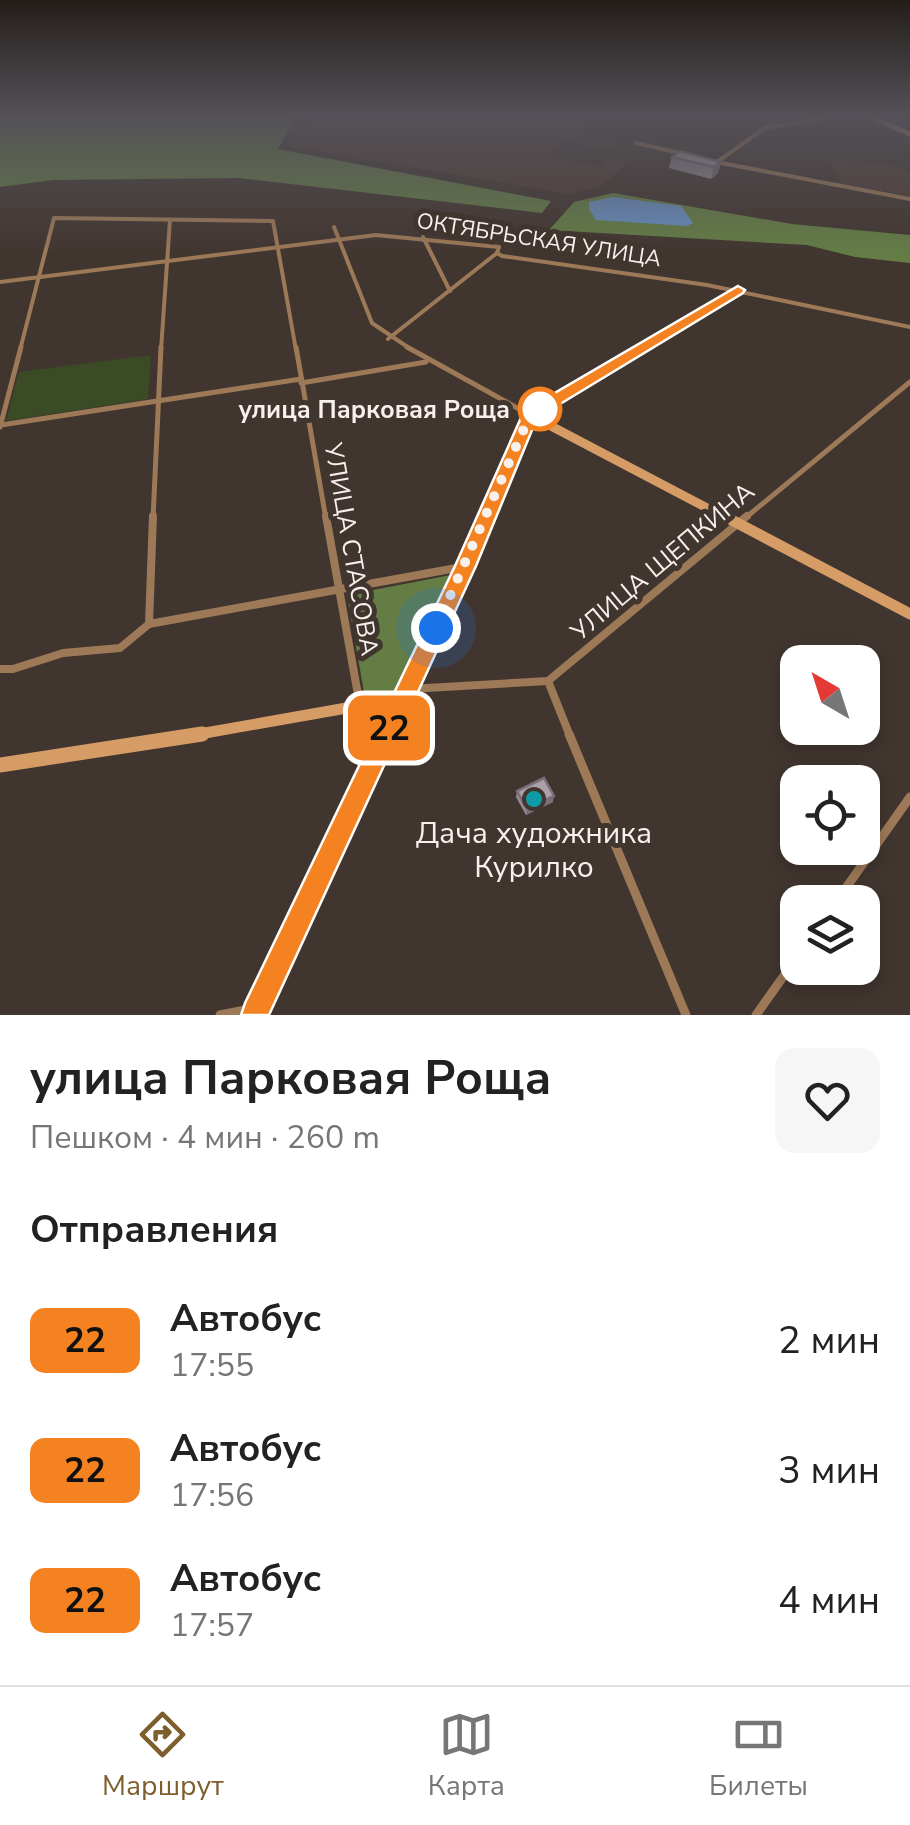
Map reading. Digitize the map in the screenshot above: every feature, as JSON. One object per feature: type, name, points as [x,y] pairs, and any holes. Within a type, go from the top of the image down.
[{"type":"street","points":[[718,162],[910,198]]},
{"type":"street","points":[[149,624],[156,401],[170,220],[54,218],[0,426],[156,401],[428,362]]},
{"type":"street","name":"УЛИЦА СТАСОВА","points":[[170,220],[273,222],[360,707]]},
{"type":"street","points":[[334,227],[372,323],[388,338],[735,526],[910,614]]},
{"type":"street","name":"ОКТЯБРЬСКАЯ УЛИЦА","points":[[0,282],[376,234],[500,247],[497,253],[738,290],[910,327]]},
{"type":"street","points":[[423,237],[450,291]]},
{"type":"street","points":[[388,338],[497,253]]},
{"type":"street","points":[[220,1015],[259,1011],[465,566],[530,415],[738,290]]},
{"type":"street","name":"УЛИЦА ЩЕПКИНА","points":[[548,681],[910,382]]},
{"type":"street","points":[[0,669],[14,669],[63,653],[120,648],[149,624],[465,566]]},
{"type":"street","points":[[0,765],[95,753],[360,707],[405,693],[548,681],[686,1015]]},
{"type":"street","points":[[848,885],[910,798]]},
{"type":"street","points":[[756,1015],[780,981]]},
{"type":"shaded area","points":[[382,162],[580,162],[599,166],[603,162],[628,162],[600,187],[569,194]]},
{"type":"shaded area","points":[[831,162],[895,166],[910,174],[910,196],[843,184]]},
{"type":"green space","points":[[0,162],[348,162],[551,201],[542,213],[239,178],[53,180],[0,187]]},
{"type":"green space","points":[[613,193],[792,224],[910,235],[910,263],[855,257],[807,245],[549,230],[574,202]]},
{"type":"green space","points":[[151,355],[148,399],[6,421],[19,372]]},
{"type":"green space","points":[[456,574],[399,692],[365,698],[347,595]]},
{"type":"water","points":[[613,197],[681,206],[693,223],[687,226],[596,220],[589,202]]},
{"type":"building","name":"Дача художника Курилко","points":[[544,778],[554,796],[527,809],[517,791]]},
{"type":"bus line","name":"22","points":[[257,1015],[465,566],[530,415],[738,290]]},
{"type":"place","name":"улица Парковая Роща","points":[[540,409]]},
{"type":"place","name":"Дача художника Курилко","points":[[534,799]]},
{"type":"route","points":[[436,628],[530,415],[540,409]]}]
